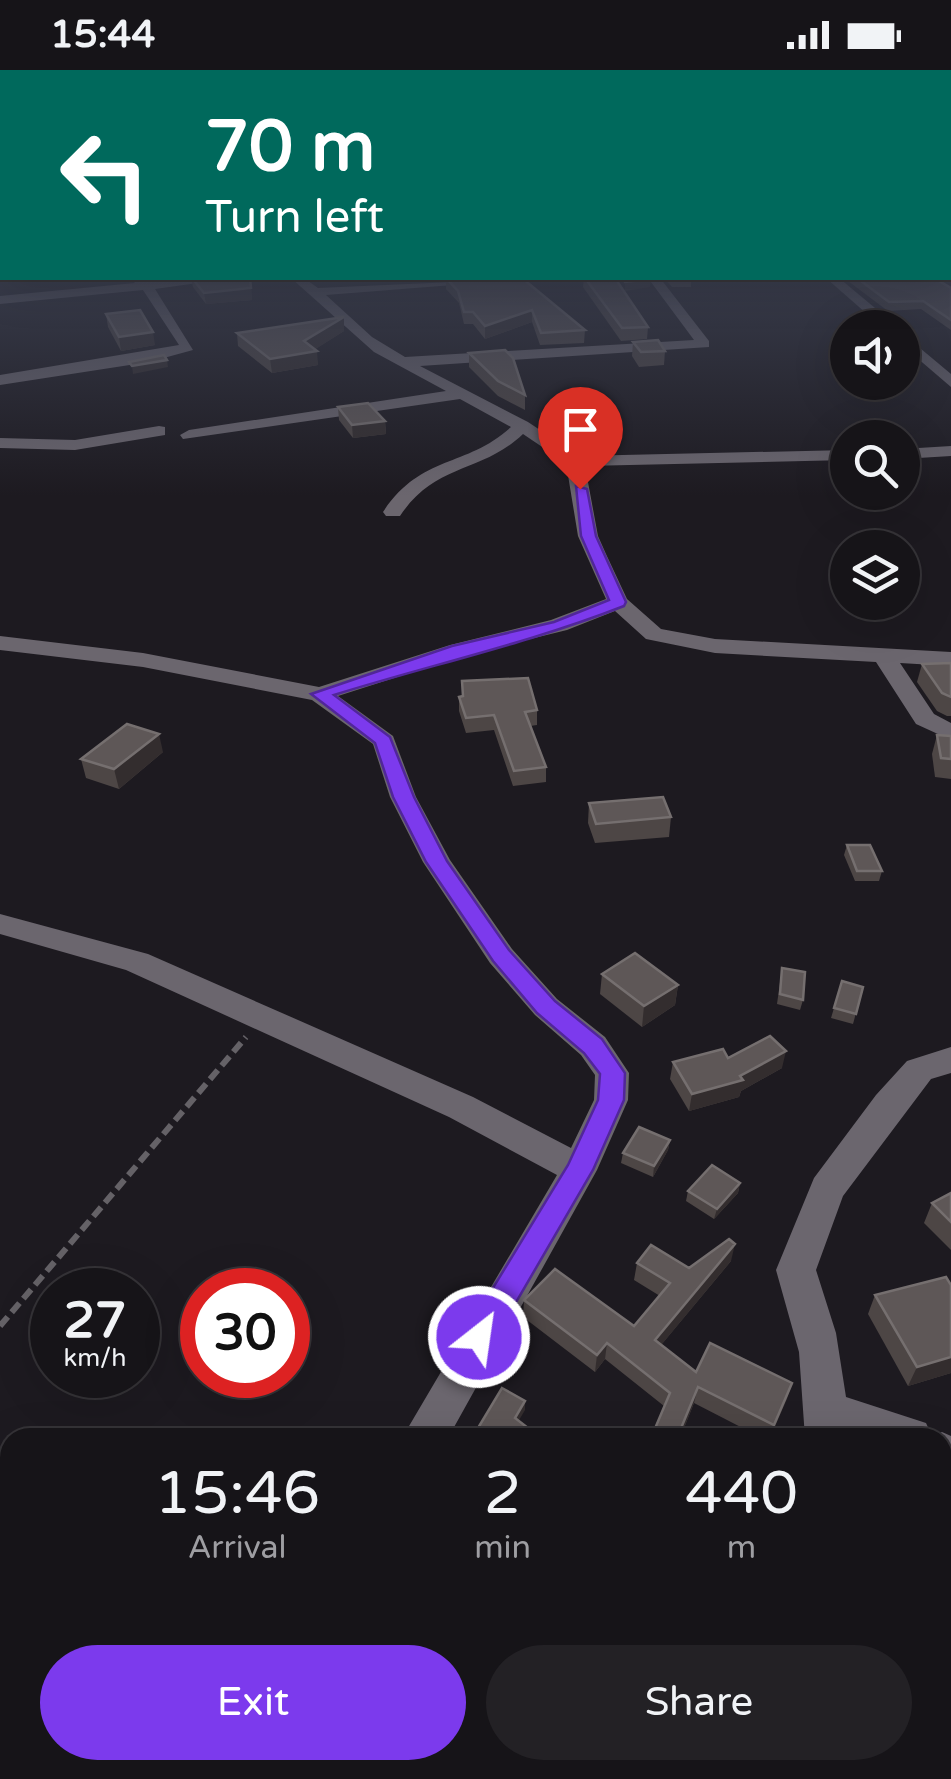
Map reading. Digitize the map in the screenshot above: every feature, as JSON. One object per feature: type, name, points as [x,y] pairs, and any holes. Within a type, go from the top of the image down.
[{"type":"street","points":[[0,380],[149,358],[188,346],[180,336]]},
{"type":"street","points":[[362,336],[522,426],[575,461],[830,456]]},
{"type":"street","points":[[404,362],[626,352],[704,344],[698,336]]},
{"type":"street","points":[[920,354],[951,382]]},
{"type":"street","points":[[189,435],[460,394]]},
{"type":"street","points":[[393,512],[404,490],[420,476],[494,450],[522,426]]},
{"type":"street","points":[[0,443],[75,445],[159,431]]},
{"type":"street","points":[[920,453],[951,451]]},
{"type":"street","points":[[575,461],[588,536],[618,602],[654,634],[680,642],[951,658]]},
{"type":"street","points":[[320,694],[458,650],[560,626],[618,602]]},
{"type":"street","points":[[0,643],[143,660],[320,694],[384,741],[404,797],[437,862],[501,956],[546,1007],[593,1046],[612,1073],[611,1100],[580,1170],[430,1428]]},
{"type":"street","points":[[882,654],[925,719],[951,733]]},
{"type":"street","points":[[0,924],[137,962],[461,1107],[580,1170]]},
{"type":"street","points":[[827,1425],[826,1372],[814,1319],[796,1270],[826,1189],[919,1070],[951,1060]]},
{"type":"path","points":[[0,1326],[246,1041],[252,1015]]},
{"type":"building","points":[[240,336],[313,336],[304,341],[317,351],[270,359]]},
{"type":"building","points":[[658,340],[665,351],[641,352],[633,342]]},
{"type":"building","points":[[505,350],[513,358],[525,395],[498,381],[469,353]]},
{"type":"building","points":[[164,355],[167,360],[132,366],[129,362]]},
{"type":"building","points":[[368,403],[385,421],[352,425],[338,407]]},
{"type":"building","points":[[951,663],[951,697],[942,693],[922,664]]},
{"type":"building","points":[[528,678],[537,710],[525,712],[546,767],[514,771],[494,715],[466,718],[459,697],[463,696],[462,681]]},
{"type":"building","points":[[127,724],[159,734],[114,769],[81,759]]},
{"type":"building","points":[[937,735],[951,736],[951,759],[941,758]]},
{"type":"building","points":[[663,797],[671,817],[596,824],[589,803]]},
{"type":"building","points":[[847,845],[870,845],[882,871],[857,871]]},
{"type":"building","points":[[635,953],[678,985],[644,1006],[602,974]]},
{"type":"building","points":[[782,968],[805,972],[803,1000],[780,994]]},
{"type":"building","points":[[842,981],[863,987],[856,1014],[834,1008]]},
{"type":"building","points":[[770,1036],[786,1051],[740,1076],[743,1080],[692,1094],[673,1062],[723,1049],[728,1058]]},
{"type":"building","points":[[639,1127],[670,1140],[654,1166],[623,1153]]},
{"type":"building","points":[[712,1165],[740,1183],[717,1209],[688,1191]]},
{"type":"building","points":[[951,1193],[951,1222],[932,1203]]},
{"type":"building","points":[[729,1239],[735,1244],[655,1340],[696,1372],[710,1343],[792,1383],[774,1425],[698,1387],[681,1428],[655,1428],[670,1393],[607,1343],[597,1355],[524,1300],[555,1269],[634,1326],[670,1283],[637,1263],[651,1245],[689,1268]]},
{"type":"building","points":[[946,1277],[951,1285],[951,1357],[917,1367],[875,1295]]},
{"type":"building","points":[[502,1388],[525,1401],[515,1418],[528,1428],[478,1428]]},
{"type":"route","points":[[479,1337],[580,1170],[611,1100],[612,1073],[593,1046],[546,1007],[501,956],[437,862],[404,797],[384,741],[320,694],[458,650],[560,626],[618,602],[615,587],[588,536],[580,489]]}]
